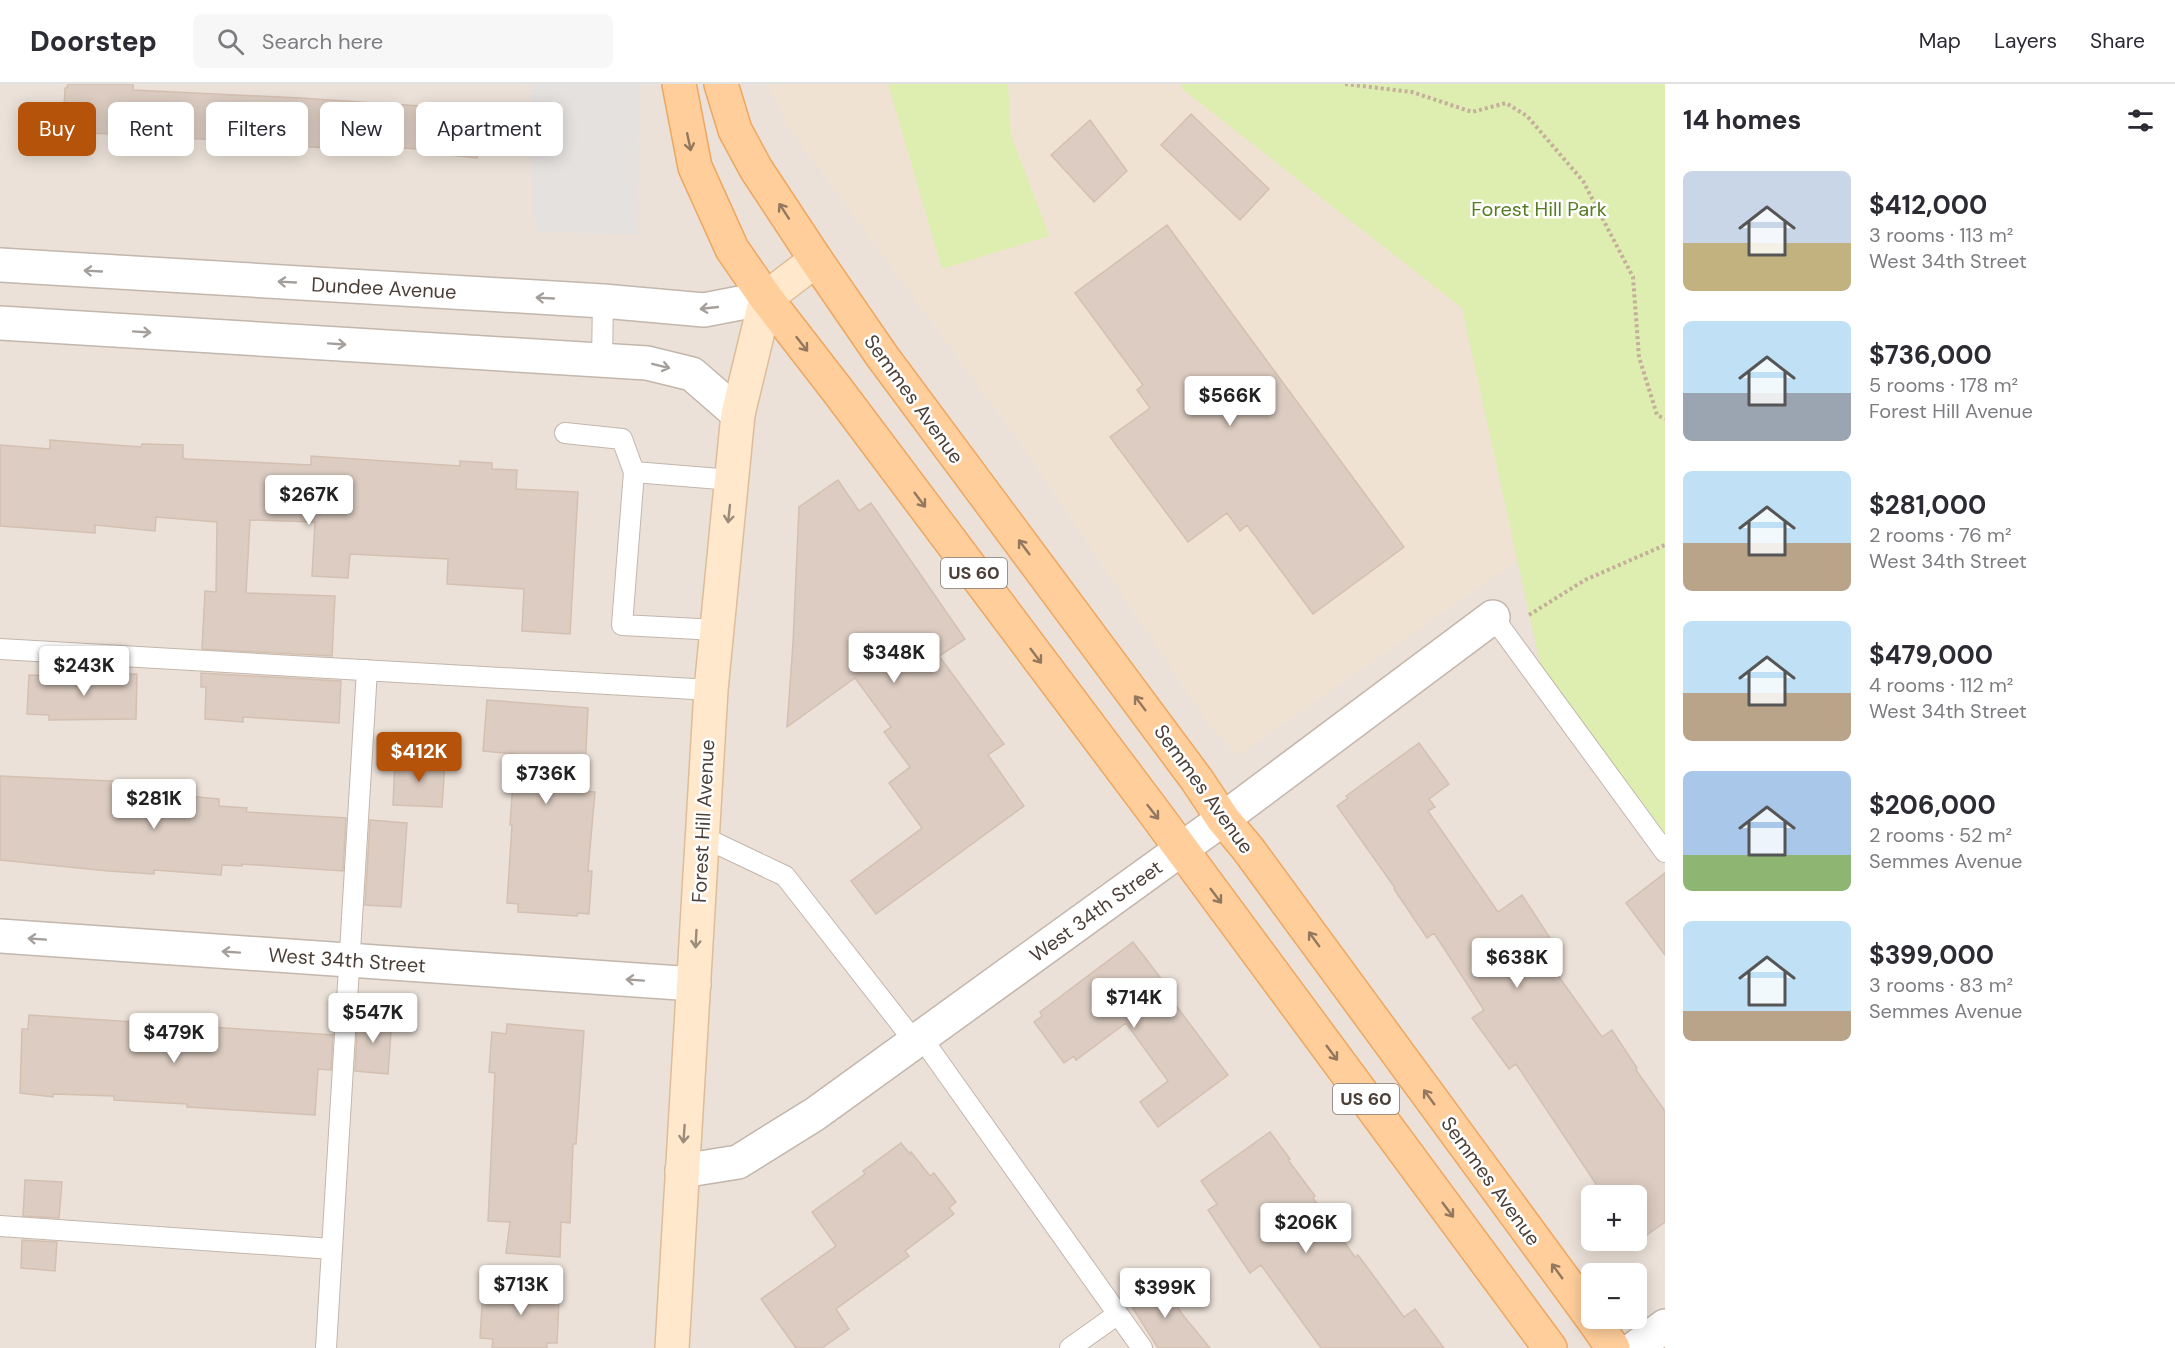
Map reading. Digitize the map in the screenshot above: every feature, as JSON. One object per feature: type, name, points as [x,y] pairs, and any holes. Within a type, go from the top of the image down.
[{"type":"main road","name":"US 60","points":[[679,84],[695,167],[732,249],[766,298],[1181,849],[1550,1348]]},
{"type":"main road","name":"US 60","points":[[721,84],[735,130],[756,169],[816,260]]},
{"type":"main road","name":"Semmes Avenue","points":[[816,260],[882,356],[1581,1303]]},
{"type":"main road","name":"Semmes Avenue","points":[[1600,1329],[1613,1348]]},
{"type":"street","points":[[766,298],[816,260]]},
{"type":"street","name":"Dundee Avenue","points":[[0,265],[603,301],[704,310],[766,298]]},
{"type":"street","name":"Forest Hill Avenue","points":[[672,1348],[711,690],[738,414],[766,298]]},
{"type":"street","points":[[0,323],[647,363],[692,374],[738,414]]},
{"type":"street","name":"West 34th Street","points":[[682,1171],[738,1162],[815,1114],[1181,849],[1498,624]]},
{"type":"street","name":"West 34th Street","points":[[0,936],[694,984]]},
{"type":"street","points":[[1635,1348],[1665,1326]]},
{"type":"lane","points":[[603,301],[603,361]]},
{"type":"lane","points":[[565,433],[622,439],[634,472],[622,625],[717,630]]},
{"type":"lane","points":[[634,472],[732,480]]},
{"type":"lane","points":[[1498,624],[1664,849]]},
{"type":"lane","points":[[0,649],[711,690]]},
{"type":"lane","points":[[326,1348],[368,670]]},
{"type":"lane","points":[[703,837],[785,876],[918,1040],[1142,1348]]},
{"type":"lane","points":[[0,1226],[332,1250]]},
{"type":"lane","points":[[1070,1348],[1118,1314]]},
{"type":"path","points":[[1345,84],[1412,92],[1472,112],[1506,103],[1527,116],[1583,181],[1633,277],[1639,357],[1657,415],[1665,419]]},
{"type":"path","points":[[1498,624],[1586,580],[1665,545]]},
{"type":"shaded area","points":[[0,84],[1665,84],[1665,1348],[0,1348]]},
{"type":"shaded area","points":[[532,84],[639,84],[638,235],[535,231],[531,156],[563,156],[563,102],[531,102]]},
{"type":"shaded area","points":[[768,84],[1181,84],[1181,88],[1462,308],[1518,560],[1237,756],[1209,725],[1026,451],[785,122]]},
{"type":"green space","points":[[888,84],[1008,84],[1011,135],[1049,236],[942,269]]},
{"type":"green space","name":"Forest Hill Park","points":[[1181,84],[1665,84],[1665,857],[1543,677],[1462,308],[1181,88]]},
{"type":"building","points":[[68,84],[130,84],[133,85],[133,90],[360,102],[320,102],[320,147],[308,147],[308,102],[206,102],[206,139],[194,139],[194,102],[108,102],[108,134],[96,133],[96,102],[64,102],[65,88]]},
{"type":"building","points":[[404,105],[416,106],[416,149],[404,148]]},
{"type":"building","points":[[1191,114],[1269,189],[1240,220],[1161,145]]},
{"type":"building","points":[[1090,120],[1127,171],[1094,202],[1051,155]]},
{"type":"building","points":[[1167,225],[1404,547],[1313,614],[1247,525],[1240,531],[1227,513],[1188,542],[1110,437],[1150,408],[1137,390],[1143,385],[1075,293]]},
{"type":"building","points":[[50,440],[141,447],[142,444],[183,445],[183,458],[186,459],[311,465],[311,456],[460,466],[460,461],[492,463],[492,469],[517,470],[516,489],[578,492],[570,634],[522,631],[524,589],[447,584],[448,559],[350,554],[348,578],[312,576],[315,522],[250,520],[246,593],[335,596],[332,656],[202,649],[205,591],[216,592],[217,522],[156,517],[155,531],[95,525],[95,533],[0,526],[0,445],[50,449]]},
{"type":"building","points":[[838,480],[859,511],[871,503],[965,639],[939,656],[1004,744],[988,755],[1024,806],[876,914],[851,881],[922,828],[889,783],[910,767],[884,732],[891,727],[855,678],[787,727],[799,507]]},
{"type":"building","points":[[201,673],[341,681],[339,723],[243,717],[243,722],[205,719],[206,687],[201,687]]},
{"type":"building","points":[[137,674],[136,719],[49,720],[49,715],[27,714],[29,675],[79,677],[79,675]]},
{"type":"building","points":[[487,700],[588,708],[584,791],[595,792],[588,871],[592,871],[589,914],[578,913],[577,916],[518,912],[518,904],[507,903],[515,754],[483,751]]},
{"type":"building","points":[[1419,743],[1449,784],[1429,799],[1435,807],[1428,811],[1498,912],[1522,895],[1552,941],[1539,949],[1602,1037],[1612,1030],[1637,1068],[1636,1070],[1665,1111],[1665,1222],[1647,1235],[1647,1185],[1597,1185],[1516,1064],[1509,1069],[1472,1018],[1484,1010],[1434,933],[1427,938],[1337,806],[1348,798],[1346,796]]},
{"type":"building","points":[[395,759],[445,761],[442,807],[393,805]]},
{"type":"building","points":[[0,776],[154,783],[153,793],[219,799],[219,806],[247,808],[246,812],[346,818],[343,871],[242,864],[242,866],[222,865],[221,875],[154,870],[154,874],[0,860]]},
{"type":"building","points":[[370,820],[407,823],[401,907],[365,905]]},
{"type":"building","points":[[1665,873],[1665,955],[1626,903]]},
{"type":"building","points":[[1133,942],[1169,989],[1166,992],[1228,1075],[1158,1127],[1140,1102],[1168,1081],[1126,1023],[1076,1060],[1074,1056],[1064,1063],[1034,1022],[1042,1016],[1040,1012]]},
{"type":"building","points":[[29,1015],[333,1035],[331,1070],[318,1069],[315,1115],[187,1107],[187,1104],[114,1100],[114,1096],[53,1094],[53,1097],[20,1093],[22,1029],[28,1029]]},
{"type":"building","points":[[358,1015],[392,1017],[388,1074],[355,1071]]},
{"type":"building","points":[[507,1024],[584,1031],[576,1144],[573,1144],[570,1223],[561,1222],[560,1257],[506,1253],[510,1222],[488,1221],[495,1073],[489,1072],[492,1032],[506,1034]]},
{"type":"building","points":[[1270,1132],[1355,1257],[1358,1255],[1404,1317],[1415,1309],[1444,1348],[1321,1348],[1261,1265],[1250,1273],[1208,1210],[1217,1204],[1201,1181]]},
{"type":"building","points":[[901,1143],[930,1176],[934,1173],[956,1202],[949,1208],[954,1214],[905,1251],[909,1256],[836,1309],[849,1329],[822,1348],[796,1348],[761,1299],[836,1246],[812,1212],[865,1174],[863,1171]]},
{"type":"building","points":[[25,1180],[62,1182],[59,1218],[23,1216]]},
{"type":"building","points":[[22,1240],[57,1242],[55,1271],[21,1268]]},
{"type":"building","points":[[1160,1278],[1182,1314],[1210,1348],[1158,1348],[1127,1299]]},
{"type":"building","points":[[560,1281],[557,1343],[547,1343],[547,1348],[492,1348],[493,1339],[480,1338],[483,1289]]}]
